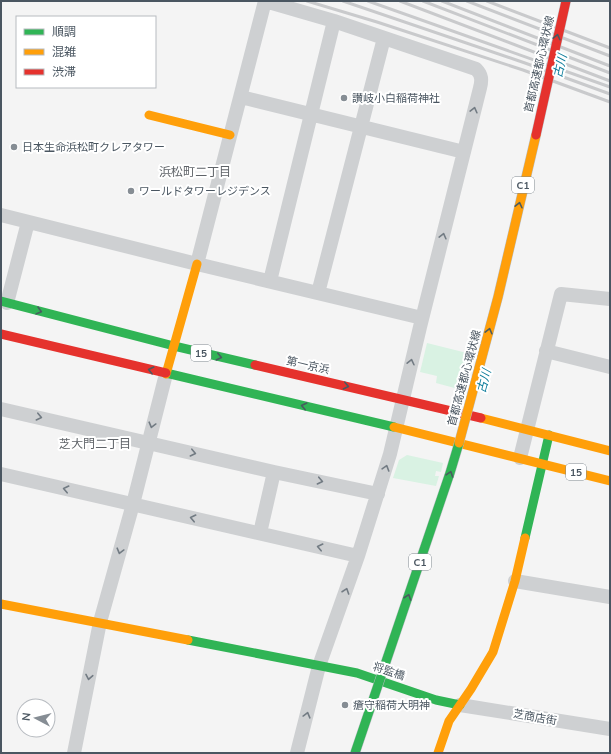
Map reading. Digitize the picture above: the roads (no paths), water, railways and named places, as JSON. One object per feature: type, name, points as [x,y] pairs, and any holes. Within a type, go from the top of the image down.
[{"type":"main road","name":"首都高速都心環状線","points":[[355,753],[450,473],[480,369],[566,1]]},
{"type":"main road","points":[[149,115],[230,135]]},
{"type":"main road","points":[[166,374],[197,264]]},
{"type":"main road","name":"第一京浜","points":[[4,302],[174,346],[493,421],[610,451]]},
{"type":"main road","name":"15","points":[[1,334],[543,463],[610,481]]},
{"type":"main road","points":[[468,458],[483,408]]},
{"type":"main road","points":[[438,753],[449,721],[493,652],[515,580],[550,435]]},
{"type":"main road","name":"将監橋","points":[[1,604],[357,673],[436,700],[460,705]]},
{"type":"main road","name":"C1","points":[[354,725],[402,617]]},
{"type":"main road","points":[[389,694],[394,680]]},
{"type":"street","points":[[197,264],[265,1],[384,38],[476,69],[480,73],[482,80],[422,318],[397,428],[358,556],[319,666],[297,753]]},
{"type":"street","points":[[270,281],[334,22]]},
{"type":"street","points":[[318,293],[384,38]]},
{"type":"street","points":[[240,97],[464,152]]},
{"type":"street","points":[[1,215],[422,318]]},
{"type":"street","points":[[4,302],[28,222]]},
{"type":"street","points":[[520,458],[560,294],[610,300]]},
{"type":"street","points":[[546,351],[610,367]]},
{"type":"street","points":[[74,753],[100,622],[133,504],[166,374]]},
{"type":"street","points":[[1,409],[274,472],[378,494]]},
{"type":"street","points":[[260,533],[274,472]]},
{"type":"street","points":[[1,474],[358,556]]},
{"type":"street","points":[[515,580],[610,597]]},
{"type":"street","name":"芝商店街","points":[[460,705],[610,729]]},
{"type":"railway","points":[[307,1],[377,22],[523,70],[610,102]]},
{"type":"railway","points":[[343,1],[525,63],[610,94]]},
{"type":"railway","points":[[368,1],[610,87]]},
{"type":"railway","points":[[400,1],[610,81]]},
{"type":"railway","points":[[423,1],[610,73]]},
{"type":"railway","points":[[442,1],[610,66]]},
{"type":"railway","points":[[467,1],[610,56]]},
{"type":"railway","points":[[487,1],[610,48]]},
{"type":"place","name":"讃岐小白稲荷神社","points":[[344,98]]},
{"type":"place","name":"日本生命浜松町クレアタワー","points":[[14,147]]},
{"type":"place","name":"ワールドタワーレジデンス","points":[[131,191]]},
{"type":"place","name":"瘡守稲荷大明神","points":[[345,705]]},
{"type":"district","name":"浜松町二丁目","points":[[195,172]]},
{"type":"district","name":"芝大門二丁目","points":[[95,444]]},
{"type":"water label","name":"古川","points":[[560,66]]},
{"type":"water label","name":"古川","points":[[484,381]]}]
